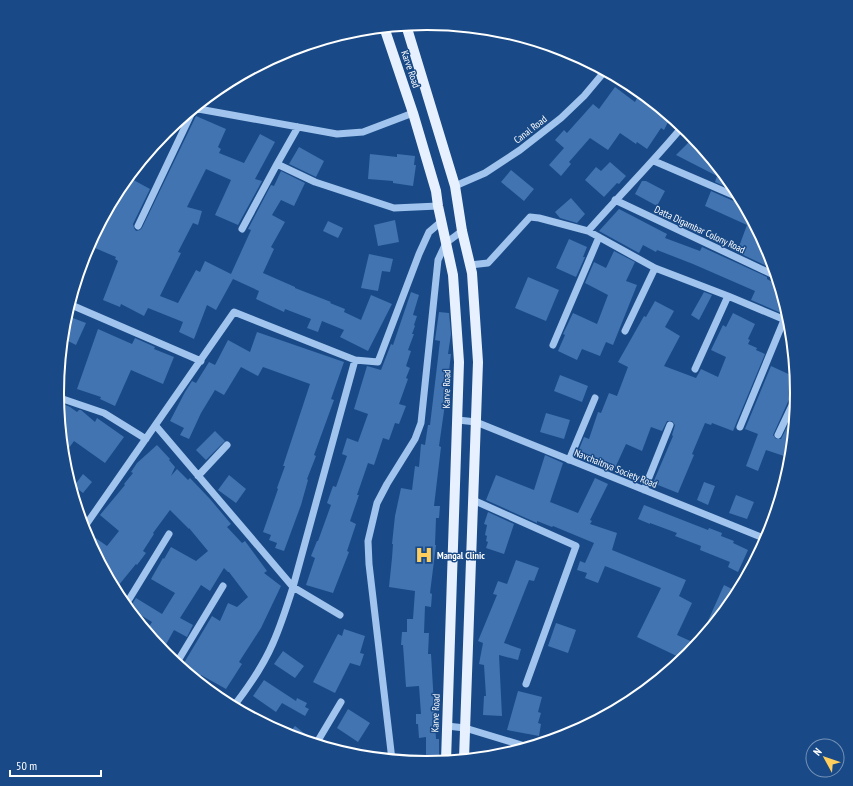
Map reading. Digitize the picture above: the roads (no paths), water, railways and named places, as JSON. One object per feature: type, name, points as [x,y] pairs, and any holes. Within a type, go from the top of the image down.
[{"type":"main road","name":"Karve Road","points":[[408,31],[455,186],[462,232],[470,265],[478,362],[464,754]]},
{"type":"main road","name":"Karve Road","points":[[386,32],[413,113],[436,191],[453,276],[459,362],[446,755]]},
{"type":"street","name":"Canal Road","points":[[455,186],[485,173],[520,150],[561,118],[584,96],[601,75]]},
{"type":"street","points":[[200,109],[337,134],[363,132],[413,113]]},
{"type":"street","points":[[138,226],[188,119]]},
{"type":"street","points":[[242,229],[298,128]]},
{"type":"street","points":[[588,231],[615,200],[654,161],[678,131]]},
{"type":"street","points":[[654,161],[730,194]]},
{"type":"street","points":[[277,164],[315,182],[394,208],[438,206]]},
{"type":"street","name":"Datta Digambar Colony Road","points":[[615,200],[769,273]]},
{"type":"street","points":[[470,265],[488,263],[530,217],[538,218],[588,231],[655,268],[782,319]]},
{"type":"street","points":[[88,523],[234,312],[355,360],[378,362],[419,254],[429,232],[442,221]]},
{"type":"street","points":[[391,754],[369,564],[368,541],[377,503],[387,484],[415,440],[421,423],[438,260],[446,243],[462,232]]},
{"type":"street","points":[[554,345],[599,237]]},
{"type":"street","points":[[626,331],[655,268]]},
{"type":"street","points":[[695,369],[728,296]]},
{"type":"street","points":[[74,306],[201,361]]},
{"type":"street","points":[[740,427],[784,328]]},
{"type":"street","points":[[237,702],[245,691],[272,645],[293,587],[355,360]]},
{"type":"street","points":[[569,460],[595,398]]},
{"type":"street","points":[[64,400],[104,413],[146,439]]},
{"type":"street","points":[[778,435],[789,411]]},
{"type":"street","name":"Navchaitnya Society Road","points":[[458,420],[476,422],[760,537]]},
{"type":"street","points":[[644,490],[670,425]]},
{"type":"street","points":[[156,426],[293,587],[340,615]]},
{"type":"street","points":[[198,476],[227,445]]},
{"type":"street","points":[[473,500],[576,546],[526,684]]},
{"type":"street","points":[[129,600],[169,534]]},
{"type":"street","points":[[179,659],[223,586]]},
{"type":"street","points":[[319,740],[341,702]]},
{"type":"street","points":[[447,726],[465,728],[519,744]]},
{"type":"place","name":"Mangal Clinic","points":[[424,555]]}]
